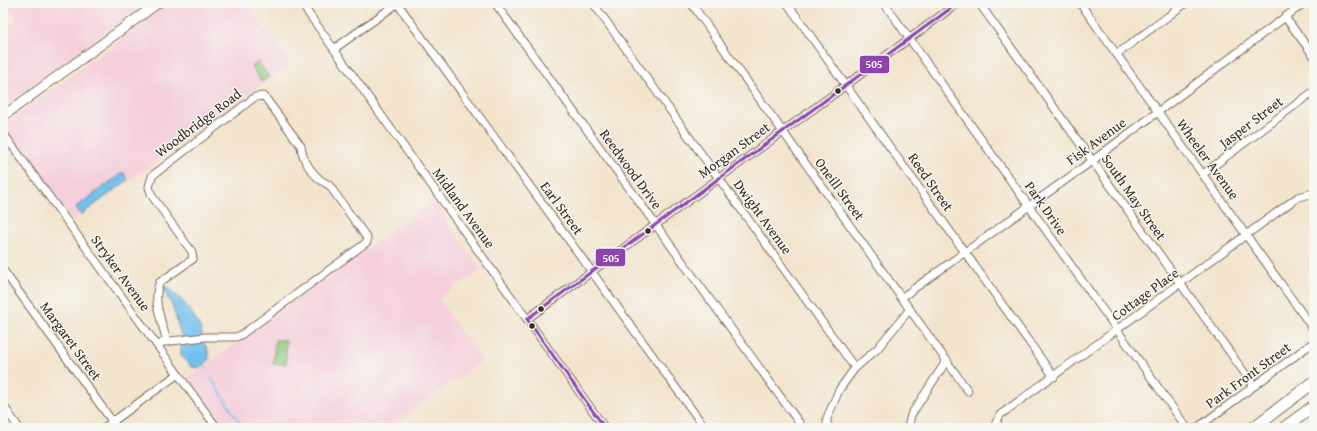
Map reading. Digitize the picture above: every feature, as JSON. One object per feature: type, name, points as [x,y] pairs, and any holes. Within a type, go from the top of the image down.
[{"type":"highway","points":[[1253,428],[1314,382]]},
{"type":"highway","points":[[1284,428],[1314,406]]},
{"type":"main road","points":[[3,116],[158,3]]},
{"type":"street","name":"Midland Avenue","points":[[301,3],[605,428]]},
{"type":"street","points":[[334,49],[398,3]]},
{"type":"street","name":"Earl Street","points":[[398,3],[705,428]]},
{"type":"street","name":"Reedwood Drive","points":[[495,3],[803,428]]},
{"type":"street","name":"Dwight Avenue","points":[[593,3],[855,368]]},
{"type":"street","name":"Oneill Street","points":[[691,3],[968,391]]},
{"type":"street","name":"Reed Street","points":[[787,3],[1054,377]]},
{"type":"street","name":"Park Drive","points":[[884,3],[1187,428]]},
{"type":"street","name":"Morgan Street","points":[[527,319],[958,3]]},
{"type":"street","name":"South May Street","points":[[980,3],[1254,386]]},
{"type":"street","name":"Wheeler Avenue","points":[[1080,3],[1314,330]]},
{"type":"street","points":[[1117,54],[1186,3]]},
{"type":"street","name":"Fisk Avenue","points":[[901,298],[1092,161],[1304,3]]},
{"type":"street","points":[[1285,16],[1314,56]]},
{"type":"street","name":"Jasper Street","points":[[1203,174],[1314,91]]},
{"type":"street","name":"Woodbridge Road","points":[[158,346],[167,342],[180,340],[205,337],[236,337],[241,335],[367,242],[367,238],[329,185],[320,181],[302,156],[300,146],[264,96],[255,97],[152,176],[149,187],[152,196],[192,252],[193,259],[160,282],[158,287],[157,302],[167,342]]},
{"type":"street","name":"Stryker Avenue","points":[[3,133],[217,428]]},
{"type":"street","name":"Cottage Place","points":[[996,425],[1000,415],[1247,236],[1298,197],[1314,193]]},
{"type":"street","name":"Margaret Street","points":[[3,270],[117,428]]},
{"type":"street","points":[[827,428],[827,418],[839,390],[855,368],[877,349],[910,309]]},
{"type":"street","name":"Park Front Street","points":[[1197,428],[1314,342]]},
{"type":"street","points":[[908,428],[911,415],[947,360]]},
{"type":"street","points":[[104,428],[178,374]]},
{"type":"street","points":[[3,405],[20,428]]},
{"type":"shaded area","points":[[5,3],[145,3],[3,107],[3,32],[18,20]]},
{"type":"shaded area","points":[[170,3],[245,3],[290,64],[73,221],[6,129],[5,125]]},
{"type":"shaded area","points":[[3,141],[11,152],[3,158]]},
{"type":"shaded area","points":[[432,201],[481,269],[438,299],[482,360],[388,428],[222,428],[187,379]]},
{"type":"green space","points":[[258,62],[269,77],[262,82],[251,67]]},
{"type":"green space","points":[[275,340],[286,340],[286,364],[273,364]]},
{"type":"green space","points":[[1314,418],[1314,428],[1301,428]]},
{"type":"water","points":[[123,172],[128,180],[81,215],[76,207]]},
{"type":"water","points":[[166,287],[176,294],[186,305],[202,330],[202,339],[208,350],[209,359],[201,367],[192,367],[181,356],[181,335],[172,305],[163,289]]},
{"type":"waterway","points":[[203,365],[206,369]]},
{"type":"waterway","points":[[211,378],[243,428]]},
{"type":"transit line","name":"505","points":[[527,319],[958,3]]},
{"type":"transit line","name":"505","points":[[527,319],[605,428]]}]
